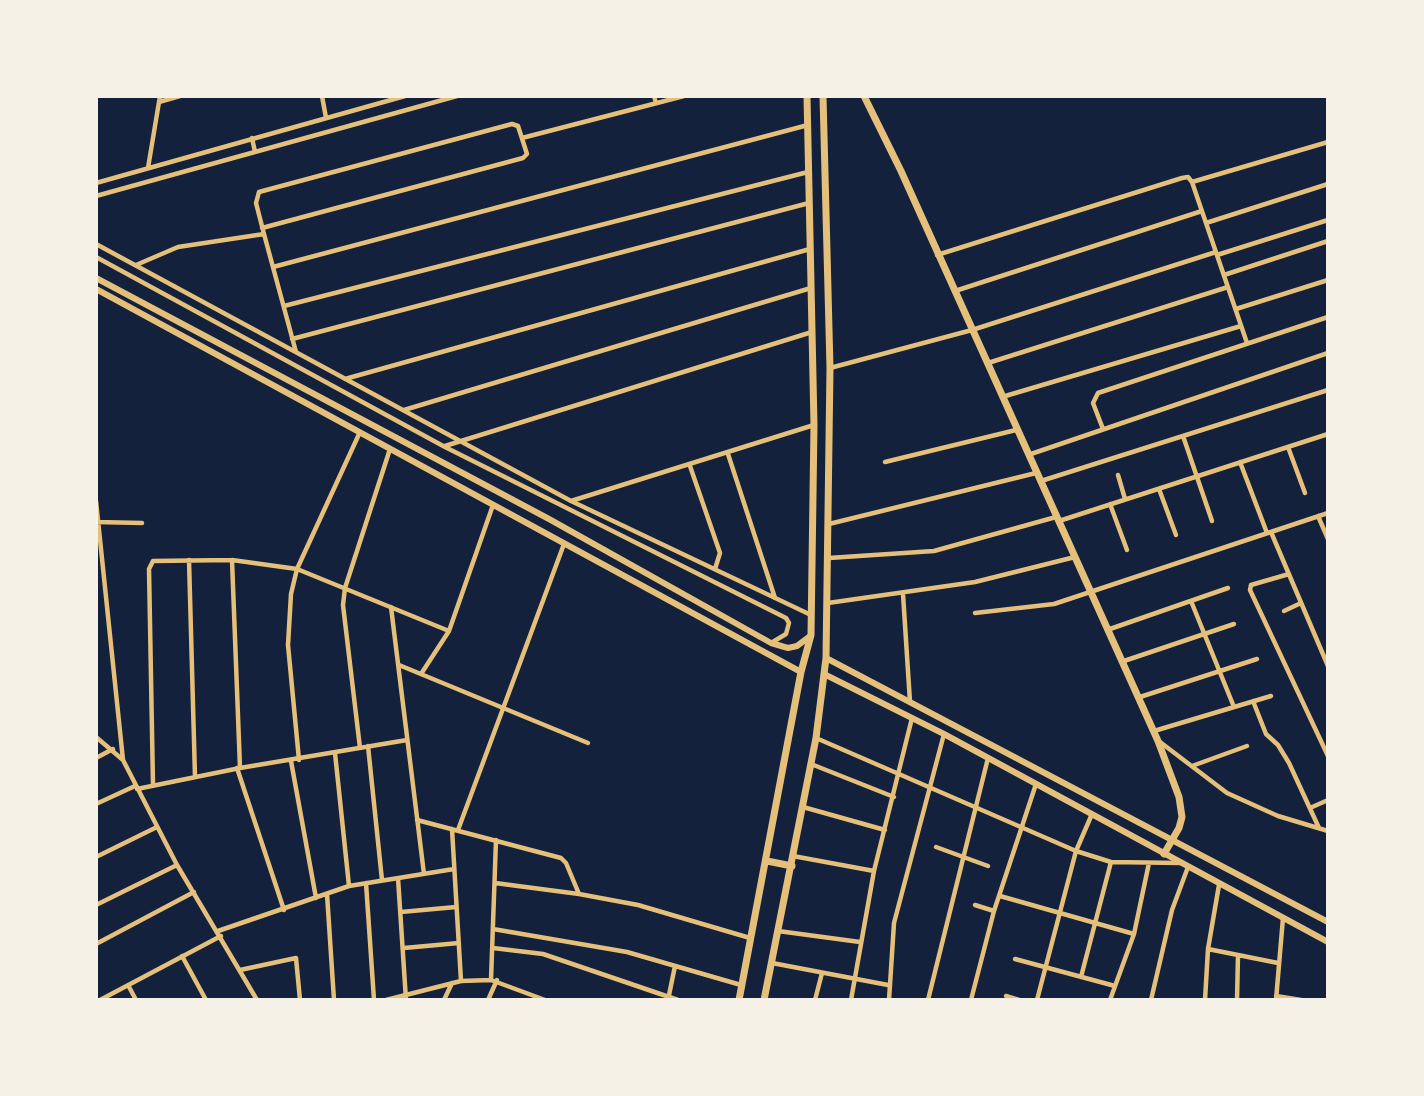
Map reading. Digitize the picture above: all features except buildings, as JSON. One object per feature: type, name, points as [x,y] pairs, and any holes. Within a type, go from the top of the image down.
[{"type":"main road","points":[[739,1000],[801,672],[811,635],[814,425],[807,96]]},
{"type":"main road","points":[[764,1000],[816,738],[826,658],[830,368],[824,96]]},
{"type":"main road","points":[[864,96],[901,171],[1074,557],[1110,629],[1158,741],[1179,797],[1182,817],[1173,841],[1164,854]]},
{"type":"main road","points":[[813,497],[829,496]]},
{"type":"main road","points":[[767,861],[792,866]]},
{"type":"street","points":[[148,168],[159,99],[180,96]]},
{"type":"street","points":[[322,96],[326,118]]},
{"type":"street","points":[[96,183],[405,96]]},
{"type":"street","points":[[96,196],[457,96]]},
{"type":"street","points":[[654,96],[656,103]]},
{"type":"street","points":[[522,138],[684,96]]},
{"type":"street","points":[[136,265],[178,247],[263,231],[523,158],[527,154],[519,126],[512,124],[263,190],[256,196],[263,231],[296,353]]},
{"type":"street","points":[[273,267],[808,125]]},
{"type":"street","points":[[252,138],[255,152]]},
{"type":"street","points":[[1192,182],[1328,142]]},
{"type":"street","points":[[284,306],[809,172]]},
{"type":"street","points":[[937,255],[1188,177],[1192,182],[1247,344]]},
{"type":"street","points":[[1206,223],[1328,184]]},
{"type":"street","points":[[292,339],[809,202]]},
{"type":"street","points":[[954,292],[1202,211]]},
{"type":"street","points":[[830,368],[972,330],[1328,219]]},
{"type":"street","points":[[1224,275],[1328,241]]},
{"type":"street","points":[[96,244],[570,500],[812,615]]},
{"type":"street","points":[[344,379],[810,249]]},
{"type":"street","points":[[96,257],[445,447],[786,618],[789,624],[786,634],[771,643]]},
{"type":"street","points":[[96,278],[337,404],[779,647],[797,646],[811,635]]},
{"type":"street","points":[[1236,309],[1328,280]]},
{"type":"street","points":[[987,363],[1228,287]]},
{"type":"street","points":[[403,411],[811,288]]},
{"type":"street","points":[[96,289],[801,672]]},
{"type":"street","points":[[156,322],[161,312]]},
{"type":"street","points":[[1103,429],[1093,402],[1098,393],[1328,317]]},
{"type":"street","points":[[1002,397],[1241,326]]},
{"type":"street","points":[[445,447],[812,332]]},
{"type":"street","points":[[281,357],[287,348]]},
{"type":"street","points":[[230,361],[235,352]]},
{"type":"street","points":[[1028,455],[1328,353]]},
{"type":"street","points":[[277,387],[282,377]]},
{"type":"street","points":[[829,524],[1038,477],[1183,436],[1328,390]]},
{"type":"street","points":[[332,416],[337,404]]},
{"type":"street","points":[[570,500],[690,466],[814,425]]},
{"type":"street","points":[[886,462],[1016,430]]},
{"type":"street","points":[[299,760],[288,645],[289,606],[297,569],[360,432]]},
{"type":"street","points":[[829,558],[934,551],[1110,504],[1328,434]]},
{"type":"street","points":[[1183,436],[1212,521]]},
{"type":"street","points":[[1288,447],[1305,493]]},
{"type":"street","points":[[360,748],[343,622],[345,588],[390,448]]},
{"type":"street","points":[[728,454],[775,598]]},
{"type":"street","points":[[1240,463],[1328,666]]},
{"type":"street","points":[[690,466],[720,553],[715,569]]},
{"type":"street","points":[[1118,475],[1125,499]]},
{"type":"street","points":[[1159,489],[1176,535]]},
{"type":"street","points":[[96,501],[123,760]]},
{"type":"street","points":[[421,674],[449,631],[493,504]]},
{"type":"street","points":[[1110,504],[1127,551]]},
{"type":"street","points":[[975,613],[1054,604],[1328,513]]},
{"type":"street","points":[[1318,516],[1328,539]]},
{"type":"street","points":[[544,531],[549,519]]},
{"type":"street","points":[[98,522],[142,523]]},
{"type":"street","points":[[461,981],[454,869],[455,830],[565,543]]},
{"type":"street","points":[[828,603],[975,582],[1074,557]]},
{"type":"street","points":[[153,785],[150,565],[158,560],[232,560],[297,569],[449,631]]},
{"type":"street","points":[[189,560],[195,777]]},
{"type":"street","points":[[232,560],[238,768],[284,910]]},
{"type":"street","points":[[1289,574],[1251,586],[1250,590],[1328,756]]},
{"type":"street","points":[[1110,629],[1228,588]]},
{"type":"street","points":[[903,594],[910,703]]},
{"type":"street","points":[[1191,601],[1234,707]]},
{"type":"street","points":[[1284,611],[1301,603]]},
{"type":"street","points":[[391,607],[424,874]]},
{"type":"street","points":[[1124,662],[1234,624]]},
{"type":"street","points":[[826,658],[1328,922]]},
{"type":"street","points":[[1140,697],[1257,659]]},
{"type":"street","points":[[398,665],[588,743]]},
{"type":"street","points":[[824,674],[944,734],[1328,942]]},
{"type":"street","points":[[1154,731],[1271,696]]},
{"type":"street","points":[[1253,701],[1266,734],[1278,745],[1289,763],[1320,828]]},
{"type":"street","points":[[851,1000],[874,870],[912,718]]},
{"type":"street","points":[[888,1000],[894,923],[944,734]]},
{"type":"street","points":[[96,737],[123,760],[177,865],[257,1000]]},
{"type":"street","points":[[816,738],[1076,851],[1111,862],[1185,865]]},
{"type":"street","points":[[96,804],[136,787],[407,740]]},
{"type":"street","points":[[1158,741],[1227,793],[1252,805],[1328,831]]},
{"type":"street","points":[[368,746],[382,880]]},
{"type":"street","points":[[1191,767],[1247,746]]},
{"type":"street","points":[[96,758],[113,750]]},
{"type":"street","points":[[335,754],[349,886]]},
{"type":"street","points":[[928,1000],[988,758]]},
{"type":"street","points":[[291,761],[316,898]]},
{"type":"street","points":[[811,764],[894,797]]},
{"type":"street","points":[[971,1000],[994,911],[1036,784]]},
{"type":"street","points":[[1310,808],[1328,800]]},
{"type":"street","points":[[803,807],[885,830]]},
{"type":"street","points":[[1037,1000],[1076,851],[1092,814]]},
{"type":"street","points":[[417,820],[561,858],[566,863],[579,894]]},
{"type":"street","points":[[96,857],[157,827]]},
{"type":"street","points":[[488,1000],[494,980],[492,948],[496,840]]},
{"type":"street","points":[[936,847],[988,866]]},
{"type":"street","points":[[793,856],[874,870]]},
{"type":"street","points":[[1081,977],[1111,862]]},
{"type":"street","points":[[1110,1000],[1133,934],[1149,863]]},
{"type":"street","points":[[96,905],[177,865]]},
{"type":"street","points":[[1151,1000],[1185,865]]},
{"type":"street","points":[[102,999],[219,934],[316,898],[349,886],[454,869]]},
{"type":"street","points":[[398,878],[406,1000]]},
{"type":"street","points":[[366,883],[374,1000]]},
{"type":"street","points":[[495,883],[579,894],[649,908],[751,938]]},
{"type":"street","points":[[1205,1000],[1208,949],[1219,885]]},
{"type":"street","points":[[1249,901],[1258,886]]},
{"type":"street","points":[[96,944],[194,892]]},
{"type":"street","points":[[327,894],[334,1000]]},
{"type":"street","points":[[1000,896],[1133,934]]},
{"type":"street","points":[[975,905],[994,911]]},
{"type":"street","points":[[401,912],[456,907]]},
{"type":"street","points":[[1283,918],[1276,998],[1301,1000]]},
{"type":"street","points":[[493,929],[583,942],[742,985]]},
{"type":"street","points":[[778,931],[860,942]]},
{"type":"street","points":[[404,948],[459,943]]},
{"type":"street","points":[[492,948],[543,954],[678,1000]]},
{"type":"street","points":[[1208,949],[1278,963]]},
{"type":"street","points":[[1237,1000],[1238,955]]},
{"type":"street","points":[[182,956],[206,1000]]},
{"type":"street","points":[[240,970],[296,958],[300,1000]]},
{"type":"street","points":[[1016,959],[1115,986]]},
{"type":"street","points":[[771,963],[888,985]]},
{"type":"street","points":[[669,998],[675,966]]},
{"type":"street","points":[[815,1000],[822,973]]},
{"type":"street","points":[[386,1000],[461,981],[494,980],[543,999]]},
{"type":"street","points":[[444,1000],[452,983]]},
{"type":"street","points":[[128,985],[136,1000]]},
{"type":"street","points":[[1006,996],[1019,1000]]}]
